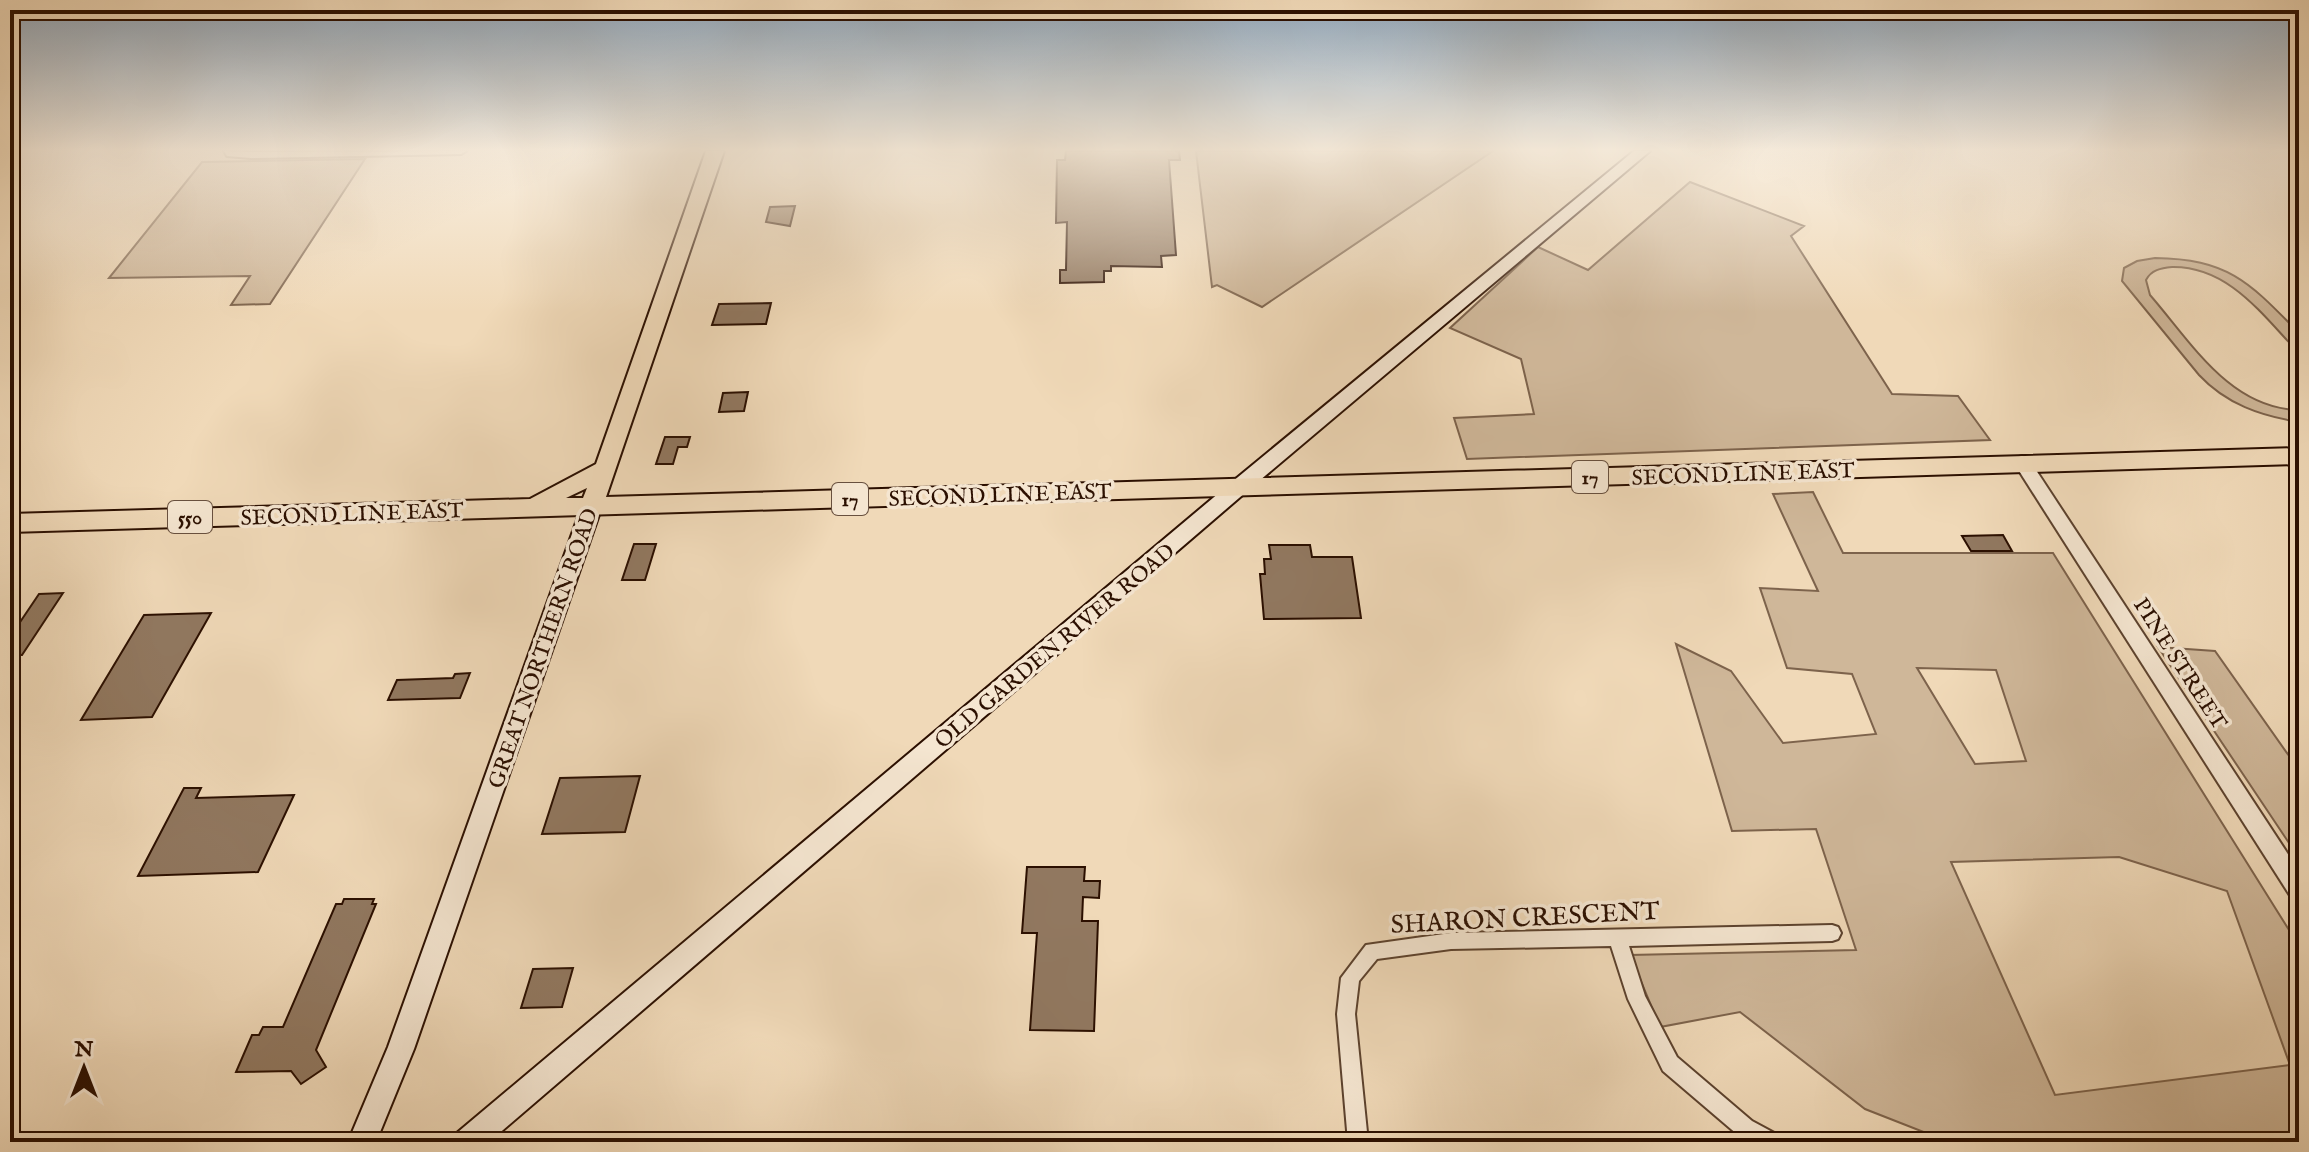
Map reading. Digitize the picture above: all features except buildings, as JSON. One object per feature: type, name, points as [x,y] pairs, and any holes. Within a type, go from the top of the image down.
[{"type":"highway","name":"GREAT NORTHERN ROAD","points":[[592,506],[696,205]]},
{"type":"highway","name":"SECOND LINE EAST","points":[[10,523],[2299,456]]},
{"type":"highway","points":[[527,508],[604,469],[628,492],[656,504]]},
{"type":"main road","name":"OLD GARDEN RIVER ROAD","points":[[468,1142],[1239,487],[1578,205]]},
{"type":"main road","name":"GREAT NORTHERN ROAD","points":[[362,1142],[401,1049],[592,506]]},
{"type":"street","name":"PINE STREET","points":[[2024,464],[2299,890]]},
{"type":"street","name":"SHARON CRESCENT","points":[[1358,1142],[1346,1014],[1350,978],[1372,951],[1451,941],[1832,933]]},
{"type":"street","points":[[1617,936],[1637,999],[1670,1064],[1745,1128],[1767,1141]]},
{"type":"shaded area","points":[[168,205],[335,205],[270,304],[231,305],[250,276],[109,278]]},
{"type":"shaded area","points":[[1202,205],[1413,205],[1262,307],[1217,285],[1212,287]]},
{"type":"shaded area","points":[[1664,205],[1749,205],[1804,226],[1791,236],[1892,394],[1958,396],[1990,440],[1467,459],[1454,418],[1534,414],[1521,359],[1450,328],[1538,247],[1588,270]]},
{"type":"shaded area","points":[[2155,258],[2202,263],[2236,277],[2266,300],[2299,333],[2299,353],[2258,309],[2228,284],[2211,275],[2172,267],[2157,270],[2146,280],[2150,295],[2214,370],[2252,398],[2274,407],[2299,410],[2299,422],[2271,416],[2232,401],[2199,375],[2122,281],[2124,268],[2137,261]]},
{"type":"shaded area","points":[[1813,492],[1843,553],[2053,553],[2299,946],[2299,1142],[1949,1142],[1865,1109],[1740,1012],[1660,1027],[1630,955],[1856,950],[1816,829],[1732,831],[1676,644],[1731,671],[1783,743],[1876,734],[1852,674],[1787,668],[1760,588],[1818,591],[1773,494]],"holes":[[[1917,668],[1996,670],[2026,761],[1975,764]],[[2119,857],[2227,891],[2290,1065],[2055,1095],[1951,862]]]},
{"type":"shaded area","points":[[2158,647],[2215,651],[2299,770],[2299,858]]}]
